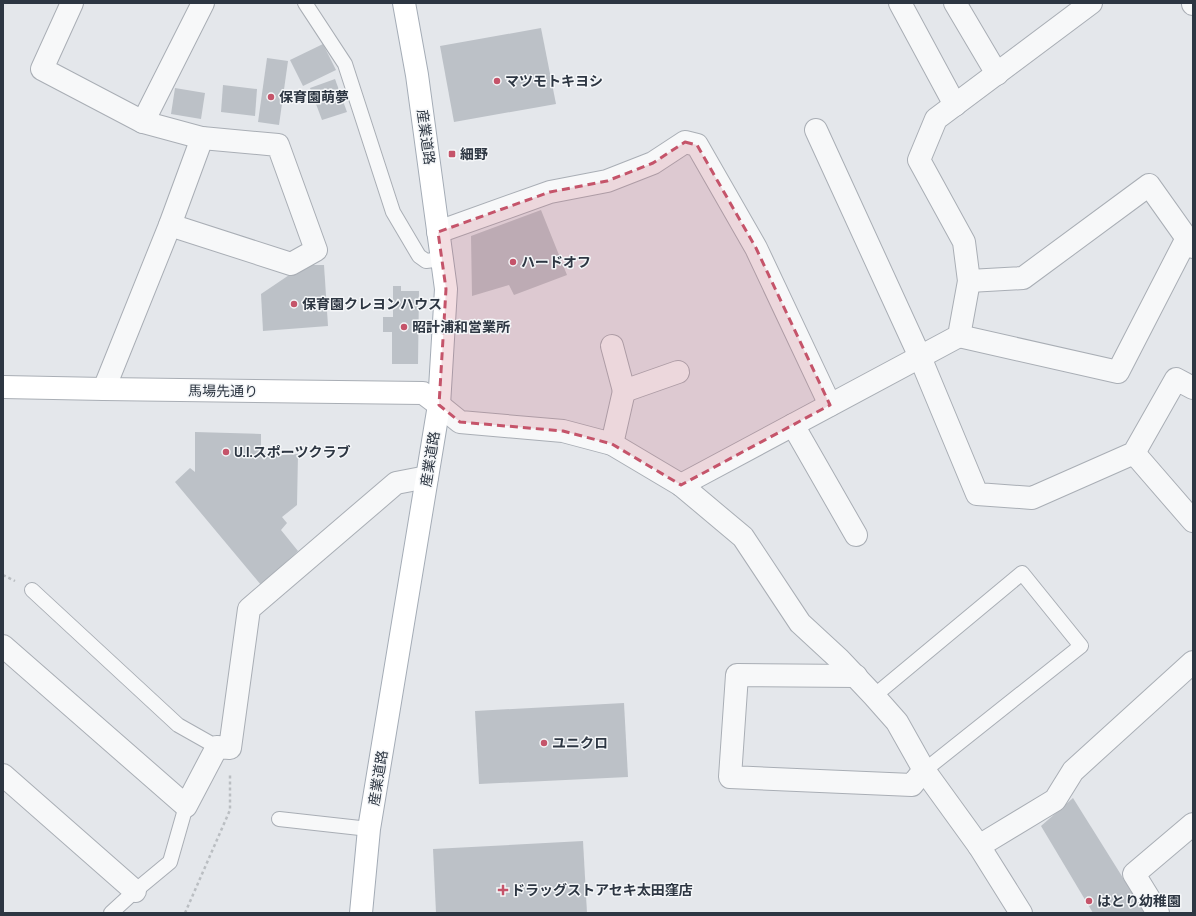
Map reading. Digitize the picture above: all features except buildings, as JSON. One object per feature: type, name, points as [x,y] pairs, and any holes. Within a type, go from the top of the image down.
[{"type":"main road","name":"産業道路","points":[[362,913],[369,829],[439,405],[446,289],[417,75],[404,3]]},
{"type":"main road","name":"馬場先通り","points":[[3,387],[423,393],[439,405]]},
{"type":"street","points":[[72,3],[42,69],[143,122],[202,138],[278,145],[316,250],[291,264],[170,224]]},
{"type":"street","points":[[143,122],[203,3]]},
{"type":"street","points":[[900,3],[955,105]]},
{"type":"street","points":[[955,3],[996,74]]},
{"type":"street","points":[[959,336],[969,281],[964,242],[920,160],[936,119],[996,74],[1078,7]]},
{"type":"street","points":[[816,130],[920,357],[977,494],[1032,498],[1134,452],[1176,379],[1193,388]]},
{"type":"street","points":[[104,389],[170,224],[202,138]]},
{"type":"street","points":[[438,232],[550,192],[607,181],[653,163],[684,142],[697,145],[756,248],[830,405]]},
{"type":"street","points":[[681,485],[959,336],[1118,372],[1190,242],[1149,185],[1023,278],[969,281]]},
{"type":"street","points":[[612,346],[624,391],[612,444]]},
{"type":"street","points":[[624,391],[678,372]]},
{"type":"street","points":[[439,405],[460,422],[563,431],[612,444],[681,485],[742,537],[800,623],[856,676],[897,722],[924,770],[978,846],[1021,913]]},
{"type":"street","points":[[793,425],[856,535]]},
{"type":"street","points":[[1134,452],[1193,520]]},
{"type":"street","points":[[3,646],[186,806],[223,748],[249,609],[396,483],[427,477]]},
{"type":"street","points":[[978,846],[1056,800],[1073,771],[1193,662]]},
{"type":"street","points":[[856,676],[737,675],[730,777],[912,785],[924,770]]},
{"type":"street","points":[[3,775],[135,891]]},
{"type":"street","points":[[1158,913],[1134,874],[1193,824]]},
{"type":"lane","points":[[305,3],[345,64],[393,212],[418,256],[426,261],[442,260]]},
{"type":"lane","points":[[874,696],[1022,573],[1081,646],[924,770]]},
{"type":"lane","points":[[32,590],[178,725],[223,748]]},
{"type":"lane","points":[[111,913],[170,862],[186,806]]},
{"type":"lane","points":[[279,819],[369,829]]},
{"type":"path","points":[[185,913],[230,810],[223,748]]},
{"type":"highlighted area","points":[[685,142],[697,145],[756,248],[830,405],[681,485],[612,444],[563,431],[460,422],[439,405],[446,289],[438,232],[550,192],[607,181],[653,163]]},
{"type":"place","name":"マツモトキヨシ","points":[[497,81]]},
{"type":"place","name":"保育園萌夢","points":[[271,97]]},
{"type":"place","name":"細野","points":[[452,154]]},
{"type":"place","name":"ハードオフ","points":[[513,262]]},
{"type":"place","name":"保育園クレヨンハウス","points":[[294,304]]},
{"type":"place","name":"昭計浦和営業所","points":[[404,327]]},
{"type":"place","name":"U.I.スポーツクラブ","points":[[226,452]]},
{"type":"place","name":"ユニクロ","points":[[544,743]]},
{"type":"place","name":"ドラッグストアセキ太田窪店","points":[[503,890]]},
{"type":"place","name":"はとり幼稚園","points":[[1089,901]]}]
